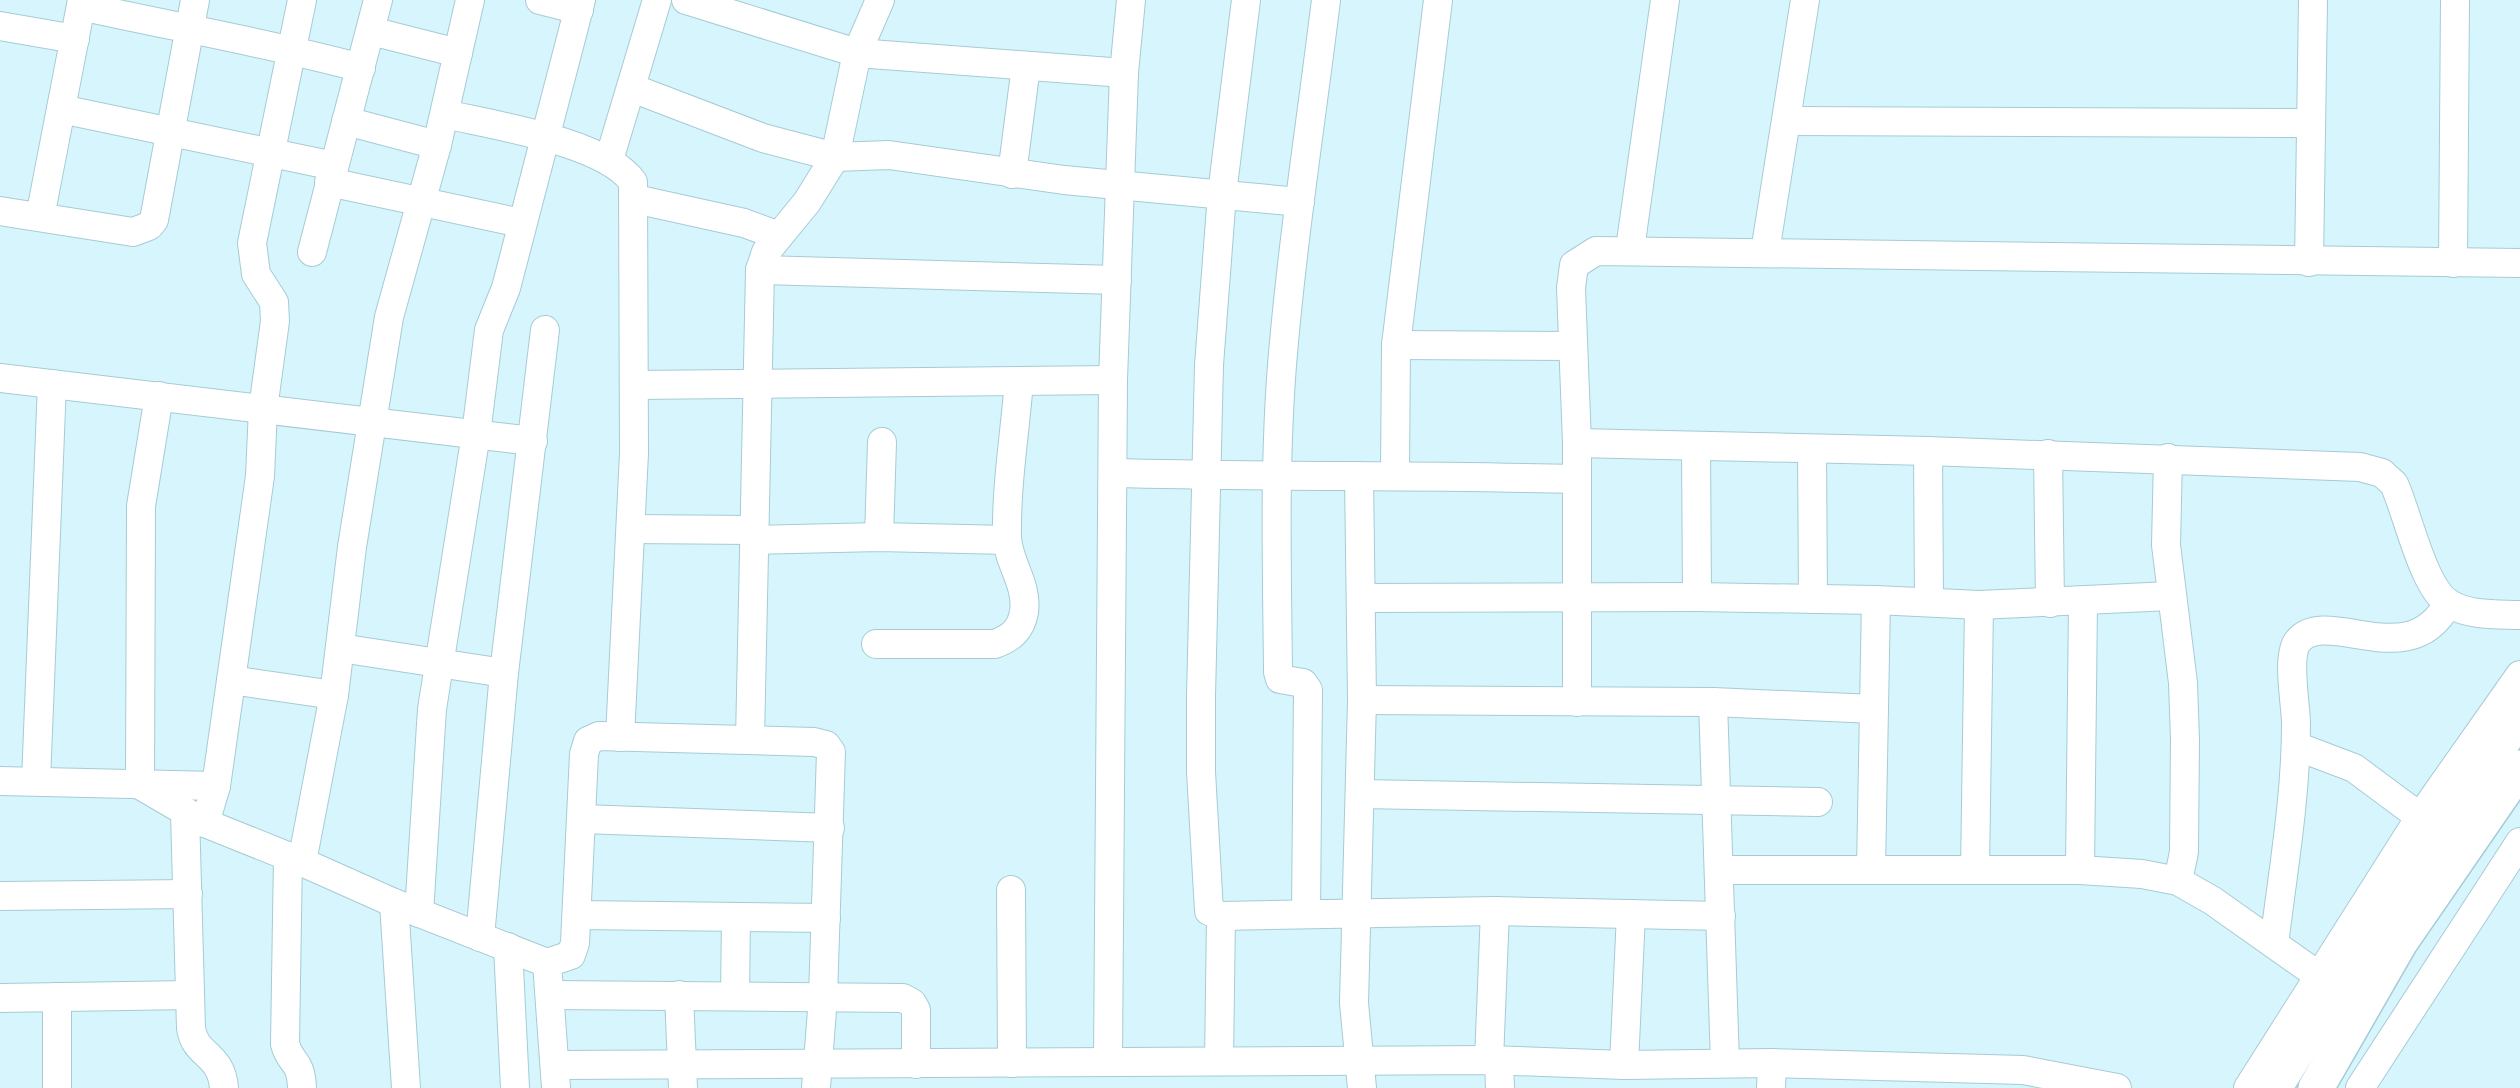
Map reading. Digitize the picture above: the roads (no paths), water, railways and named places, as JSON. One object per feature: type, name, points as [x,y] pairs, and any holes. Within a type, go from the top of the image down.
[{"type":"main road","points":[[2274,1088],[2328,982],[2520,717]]},
{"type":"main road","points":[[2316,1088],[2400,942],[2520,768]]},
{"type":"street","points":[[0,211],[133,232],[149,226],[154,220],[195,0]]},
{"type":"street","points":[[224,1088],[222,1069],[192,1040],[188,894],[195,818],[216,786],[260,476],[274,302],[256,274],[252,243],[302,0]]},
{"type":"street","points":[[312,252],[378,0]]},
{"type":"street","points":[[302,1088],[298,1063],[285,1044],[295,859],[334,695],[394,288],[437,145],[470,0]]},
{"type":"street","points":[[406,1088],[406,908],[488,330],[506,288],[580,5],[540,0]]},
{"type":"street","points":[[610,160],[657,0]]},
{"type":"street","points":[[686,0],[857,54],[1124,73]]},
{"type":"street","points":[[750,740],[760,270],[766,252],[807,202],[835,157],[857,54],[880,0]]},
{"type":"street","points":[[1092,1070],[1124,73],[1131,0]]},
{"type":"street","points":[[1246,0],[1222,194],[1210,347],[1201,772],[1208,907],[1212,914],[1221,916],[1495,912],[1721,916]]},
{"type":"street","points":[[1306,914],[1308,690],[1304,683],[1280,679],[1278,672],[1278,474],[1281,370],[1326,0]]},
{"type":"street","points":[[1395,474],[1396,345],[1438,0]]},
{"type":"street","points":[[1630,249],[1664,0]]},
{"type":"street","points":[[1765,252],[1805,0]]},
{"type":"street","points":[[2309,262],[2313,0]]},
{"type":"street","points":[[2454,263],[2455,0]]},
{"type":"street","points":[[40,217],[82,3],[362,68]]},
{"type":"street","points":[[0,26],[74,39]]},
{"type":"street","points":[[371,31],[458,53]]},
{"type":"street","points":[[1012,174],[1026,66]]},
{"type":"street","points":[[632,88],[763,138],[835,157],[889,156],[1012,174],[1300,202]]},
{"type":"street","points":[[61,109],[272,152],[420,200],[521,223]]},
{"type":"street","points":[[444,114],[544,136],[610,160],[624,169],[633,182],[631,529],[620,737]]},
{"type":"street","points":[[346,122],[437,145]]},
{"type":"street","points":[[1786,122],[2311,123]]},
{"type":"street","points":[[635,199],[744,223],[779,236]]},
{"type":"street","points":[[1577,702],[1577,443],[1571,288],[1574,265],[1596,251],[2520,263]]},
{"type":"street","points":[[760,270],[1117,280]]},
{"type":"street","points":[[480,937],[504,673],[545,330]]},
{"type":"street","points":[[1396,345],[1572,346]]},
{"type":"street","points":[[0,378],[533,440]]},
{"type":"street","points":[[634,385],[1113,380]]},
{"type":"street","points":[[876,644],[995,644],[1009,639],[1018,630],[1024,612],[1024,592],[1007,540],[1019,381]]},
{"type":"street","points":[[36,781],[52,384]]},
{"type":"street","points":[[140,785],[141,506],[159,396]]},
{"type":"street","points":[[878,537],[882,442]]},
{"type":"street","points":[[1577,443],[2048,454],[2360,467],[2382,472],[2394,484],[2434,590],[2448,604],[2470,612],[2520,615]]},
{"type":"street","points":[[1696,446],[1697,598]]},
{"type":"street","points":[[1812,449],[1813,599]]},
{"type":"street","points":[[1928,451],[1929,602]]},
{"type":"street","points":[[2048,454],[2050,603]]},
{"type":"street","points":[[2168,458],[2166,545],[2184,683],[2185,834],[2178,881]]},
{"type":"street","points":[[1113,473],[1577,479]]},
{"type":"street","points":[[1359,476],[1362,700],[1354,1003],[1361,1074]]},
{"type":"street","points":[[631,529],[1007,540]]},
{"type":"street","points":[[1362,598],[1576,596],[1979,605],[2170,596]]},
{"type":"street","points":[[1871,870],[1876,600]]},
{"type":"street","points":[[2080,870],[2083,602]]},
{"type":"street","points":[[2274,944],[2296,746],[2292,657],[2297,642],[2307,635],[2324,632],[2408,637],[2439,621],[2448,604]]},
{"type":"street","points":[[1975,870],[1979,605]]},
{"type":"street","points":[[340,648],[504,673]]},
{"type":"street","points":[[2248,1088],[2328,982],[2420,817],[2520,675]]},
{"type":"street","points":[[231,680],[334,695]]},
{"type":"street","points":[[1362,700],[1713,702],[1874,709]]},
{"type":"street","points":[[1713,702],[1726,1063]]},
{"type":"street","points":[[140,785],[195,818],[547,963],[571,954],[576,943],[584,754],[588,741],[599,736],[826,744],[832,765],[817,1077]]},
{"type":"street","points":[[2296,746],[2354,768],[2420,817]]},
{"type":"street","points":[[0,781],[216,786]]},
{"type":"street","points":[[1360,794],[1818,802]]},
{"type":"street","points":[[582,818],[830,828]]},
{"type":"street","points":[[2360,1088],[2520,842]]},
{"type":"street","points":[[1719,870],[2080,870],[2142,874],[2178,881],[2328,982]]},
{"type":"street","points":[[1011,890],[1012,1063]]},
{"type":"street","points":[[0,896],[188,894]]},
{"type":"street","points":[[1495,912],[1496,1070]]},
{"type":"street","points":[[1624,1065],[1630,914]]},
{"type":"street","points":[[576,915],[826,918]]},
{"type":"street","points":[[1219,1060],[1221,916]]},
{"type":"street","points":[[735,996],[736,917]]},
{"type":"street","points":[[508,947],[516,1088]]},
{"type":"street","points":[[547,963],[556,1076],[817,1077],[933,1072],[1012,1063],[1092,1070],[1219,1060],[1361,1074],[1624,1065],[1657,1076],[1726,1063],[1772,1076],[1965,1078],[2023,1070],[2118,1088]]},
{"type":"street","points":[[0,998],[190,995]]},
{"type":"street","points":[[550,995],[903,998],[916,1010],[933,1072]]},
{"type":"street","points":[[680,995],[683,1076]]},
{"type":"street","points":[[57,997],[57,1088]]}]
